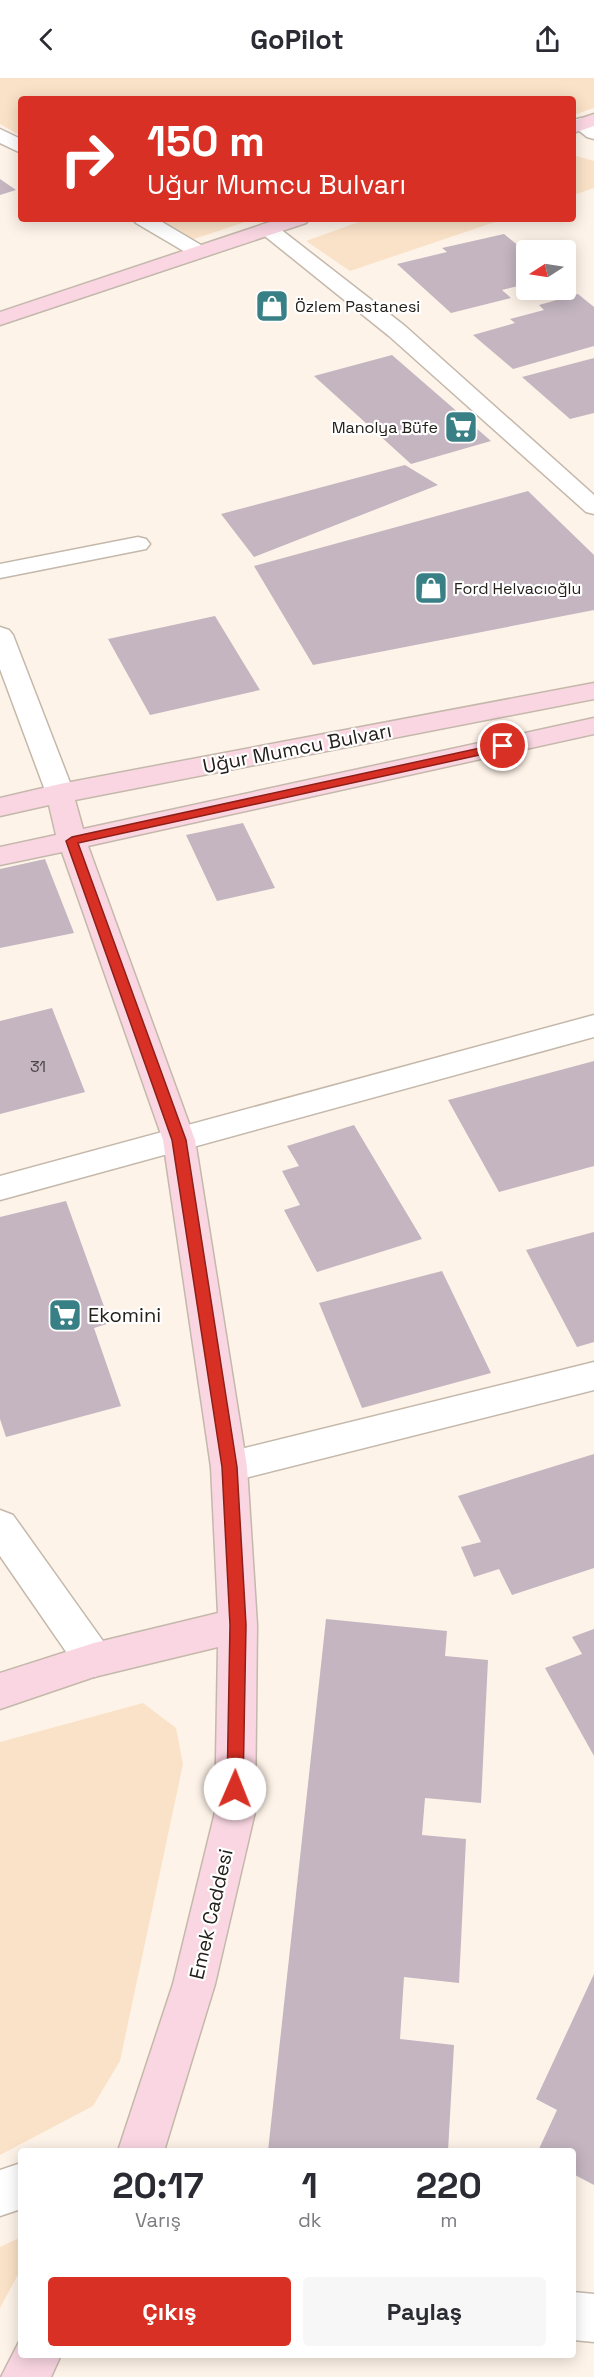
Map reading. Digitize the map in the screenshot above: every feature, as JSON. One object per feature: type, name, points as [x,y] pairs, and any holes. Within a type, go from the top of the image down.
[{"type":"street","points":[[0,135],[18,145]]},
{"type":"street","points":[[148,222],[199,252]]},
{"type":"street","points":[[0,320],[290,222]]},
{"type":"street","points":[[268,229],[397,331],[594,507]]},
{"type":"street","points":[[0,571],[138,544]]},
{"type":"street","points":[[0,635],[60,794]]},
{"type":"street","name":"Uğur Mumcu Bulvarı","points":[[0,807],[594,691]]},
{"type":"street","name":"Uğur Mumcu Bulvarı","points":[[0,856],[594,726]]},
{"type":"street","name":"Emek Caddesi","points":[[60,794],[72,841],[179,1140],[229,1467],[238,1625],[235,1812],[195,1984],[137,2148]]},
{"type":"street","points":[[0,1188],[594,1026]]},
{"type":"street","points":[[229,1467],[594,1376]]},
{"type":"street","points":[[0,1526],[94,1660]]},
{"type":"street","points":[[0,1691],[94,1660],[238,1625]]},
{"type":"street","points":[[0,2193],[18,2187]]},
{"type":"street","points":[[576,2316],[594,2318]]},
{"type":"street","points":[[25,2377],[34,2358]]},
{"type":"shaded area","points":[[0,78],[594,78],[594,108],[576,114],[576,96],[18,96],[18,134],[0,124]]},
{"type":"shaded area","points":[[576,156],[594,161],[594,188],[576,194]]},
{"type":"shaded area","points":[[165,222],[245,222],[194,239]]},
{"type":"shaded area","points":[[359,222],[495,222],[350,271],[306,241]]},
{"type":"shaded area","points":[[143,1703],[176,1728],[183,1764],[120,2061],[93,2106],[0,2155],[0,1742]]},
{"type":"shaded area","points":[[18,2238],[18,2275],[0,2308],[0,2247]]},
{"type":"building","points":[[0,179],[16,190],[0,195]]},
{"type":"building","points":[[504,234],[516,244],[516,286],[502,290],[511,298],[451,313],[397,264],[447,252],[442,248]]},
{"type":"building","points":[[576,295],[594,307],[594,346],[513,369],[473,335],[515,323],[510,319],[544,310],[539,305],[557,300],[576,300]]},
{"type":"building","points":[[392,355],[491,441],[411,464],[314,376]]},
{"type":"building","points":[[594,358],[594,413],[570,419],[522,377]]},
{"type":"building","points":[[405,465],[438,485],[254,557],[221,514]]},
{"type":"building","name":"Ford Helvacıoğlu","points":[[528,491],[594,555],[594,610],[313,665],[254,566]]},
{"type":"building","points":[[215,616],[260,690],[150,715],[108,639]]},
{"type":"building","points":[[243,823],[275,888],[217,901],[186,835]]},
{"type":"building","points":[[45,859],[74,933],[0,948],[0,869]]},
{"type":"building","points":[[52,1008],[85,1092],[0,1114],[0,1021]]},
{"type":"building","points":[[594,1061],[594,1166],[499,1192],[448,1100]]},
{"type":"building","points":[[354,1125],[422,1239],[317,1272],[284,1210],[300,1205],[282,1171],[299,1166],[287,1146]]},
{"type":"building","points":[[66,1201],[110,1323],[94,1328],[121,1406],[6,1437],[0,1419],[0,1217]]},
{"type":"building","points":[[594,1232],[594,1342],[577,1347],[526,1250]]},
{"type":"building","points":[[442,1271],[491,1373],[362,1408],[319,1303]]},
{"type":"building","points":[[594,1454],[594,1568],[512,1595],[499,1569],[474,1577],[461,1547],[481,1542],[458,1496]]},
{"type":"building","points":[[326,1619],[447,1631],[445,1656],[488,1660],[481,1803],[425,1798],[422,1835],[466,1839],[459,1983],[404,1977],[400,2039],[454,2045],[448,2148],[268,2148]]},
{"type":"building","points":[[594,1629],[594,1756],[545,1668],[582,1654],[572,1637]]},
{"type":"building","points":[[594,1974],[594,2185],[576,2176],[576,2148],[539,2148],[557,2110],[536,2099]]},
{"type":"place","name":"Özlem Pastanesi","points":[[272,306]]},
{"type":"place","name":"Manolya Büfe","points":[[461,427]]},
{"type":"place","name":"Ford Helvacıoğlu","points":[[431,588]]},
{"type":"place","name":"Ekomini","points":[[65,1315]]},
{"type":"route","points":[[235,1789],[238,1625],[229,1467],[179,1140],[72,841],[503,746]]}]
